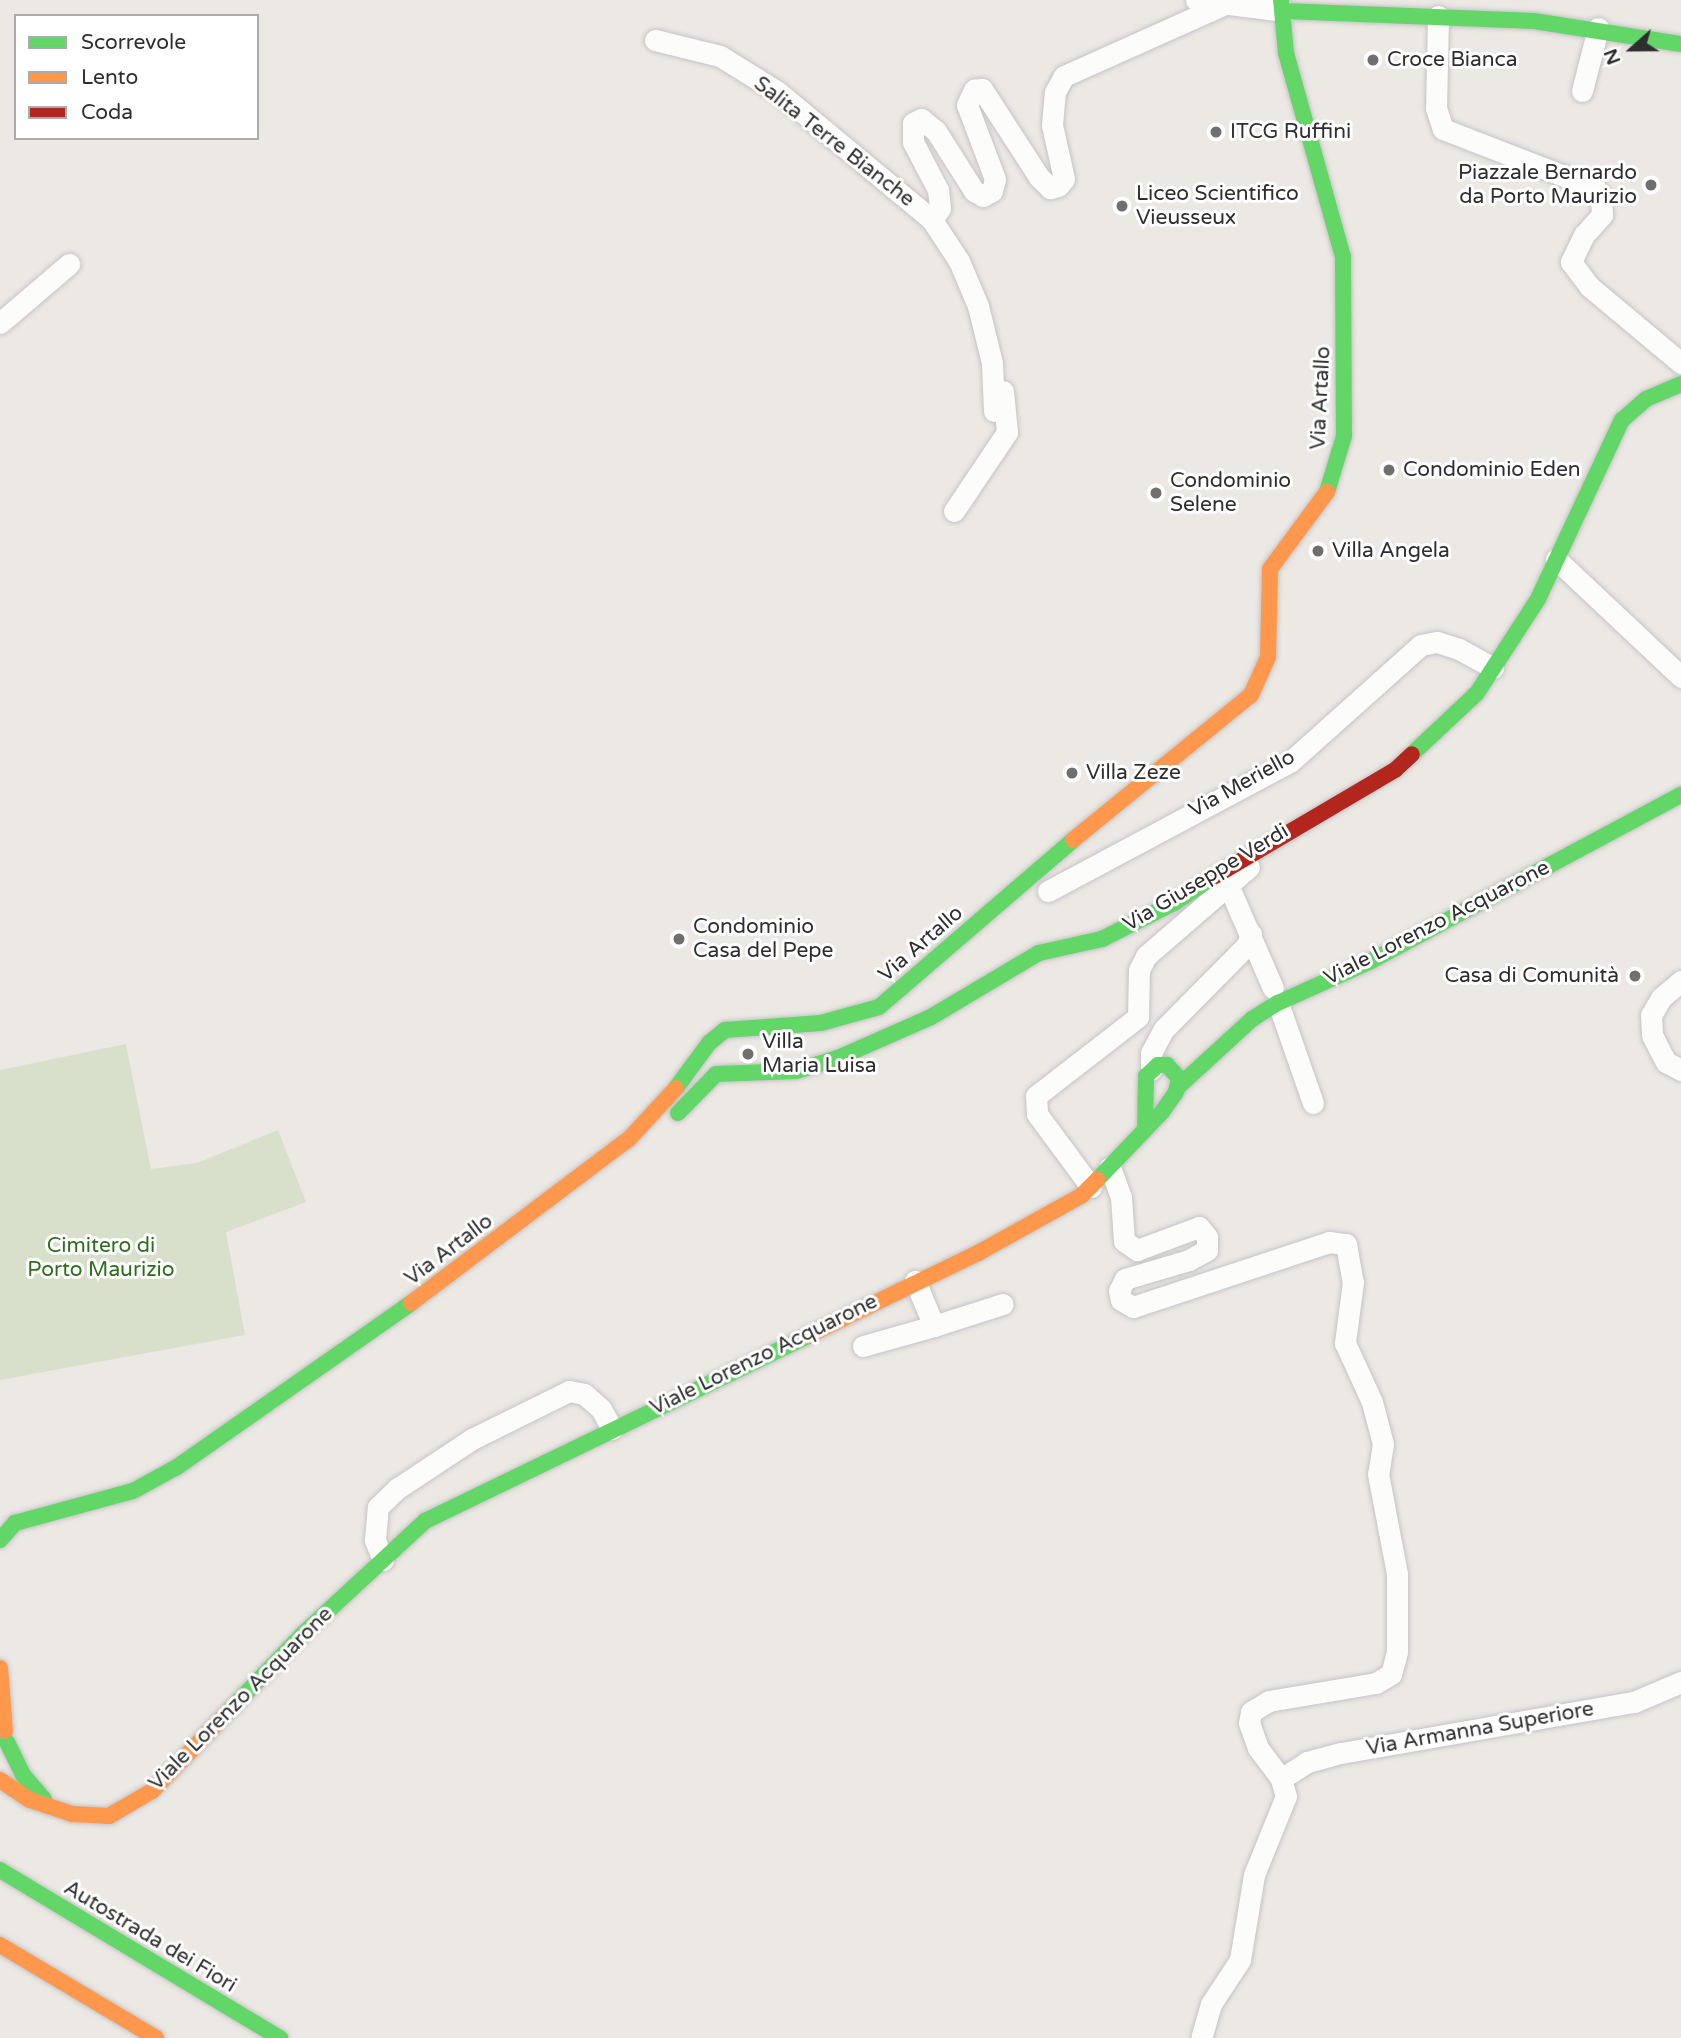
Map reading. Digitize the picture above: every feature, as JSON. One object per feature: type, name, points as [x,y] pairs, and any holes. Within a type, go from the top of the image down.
[{"type":"main road","points":[[1283,6],[1534,21],[1598,28],[1681,44]]},
{"type":"main road","name":"Via Artallo","points":[[0,1540],[15,1523],[133,1491],[177,1467],[345,1353],[581,1179],[654,1115],[709,1043],[725,1030],[748,1025],[821,1023],[879,1007],[1260,684],[1268,657],[1269,569],[1328,491],[1344,436],[1343,257],[1286,53],[1283,6]]},
{"type":"main road","name":"Via Giuseppe Verdi","points":[[670,1123],[716,1074],[796,1071],[838,1058],[931,1017],[1039,953],[1102,939],[1174,903],[1294,826],[1414,755],[1478,692],[1538,599],[1622,420],[1646,399],[1681,384]]},
{"type":"main road","name":"Viale Lorenzo Acquarone","points":[[0,1780],[30,1800],[72,1814],[109,1816],[152,1791],[303,1634],[425,1521],[457,1503],[1027,1227],[1091,1187],[1146,1129],[1165,1080],[1202,1063],[1275,996],[1371,961],[1681,795]]},
{"type":"main road","points":[[1146,1129],[1165,1080]]},
{"type":"main road","points":[[581,1179],[626,1160],[656,1137]]},
{"type":"main road","points":[[0,1668],[3,1738],[23,1775],[48,1805]]},
{"type":"main road","name":"Autostrada dei Fiori","points":[[0,1870],[280,2038]]},
{"type":"main road","points":[[0,1945],[156,2038]]},
{"type":"street","points":[[1196,0],[1283,6]]},
{"type":"street","name":"Salita Terre Bianche","points":[[932,220],[940,208],[938,190],[913,142],[913,122],[921,119],[936,131],[974,191],[983,195],[992,191],[995,179],[967,105],[974,90],[982,89],[1039,177],[1050,188],[1058,186],[1064,179],[1052,125],[1055,92],[1065,76],[1227,3]]},
{"type":"street","points":[[1438,16],[1436,108],[1443,129],[1595,188],[1601,196],[1602,215],[1584,235],[1571,262],[1590,287],[1681,363]]},
{"type":"street","points":[[1581,91],[1598,28]]},
{"type":"street","name":"Salita Terre Bianche","points":[[655,40],[720,57],[778,92],[932,220],[959,261],[978,306],[992,363],[1004,395],[1007,432],[954,511]]},
{"type":"street","points":[[0,323],[69,264]]},
{"type":"street","name":"Salita Terre Bianche","points":[[992,363],[995,411]]},
{"type":"street","points":[[1556,559],[1681,677]]},
{"type":"street","name":"Via Meriello","points":[[1048,891],[1290,762],[1421,645],[1437,642],[1459,649],[1493,668]]},
{"type":"street","points":[[1091,1187],[1033,1102],[1138,1017],[1139,970],[1146,956],[1285,840],[1294,826]]},
{"type":"street","points":[[1229,887],[1251,934],[1313,1103]]},
{"type":"street","points":[[1165,1080],[1164,1029],[1247,946],[1251,934]]},
{"type":"street","points":[[1681,981],[1661,998],[1651,1014],[1652,1035],[1659,1049],[1666,1062],[1681,1070]]},
{"type":"street","points":[[1110,1167],[1121,1198],[1124,1241],[1137,1250],[1199,1227],[1207,1237],[1206,1250],[1189,1260],[1125,1279],[1119,1291],[1121,1300],[1133,1307],[1329,1242],[1346,1244],[1353,1282],[1345,1343],[1372,1402],[1382,1444],[1378,1474],[1397,1574],[1397,1652],[1391,1674],[1376,1683],[1258,1704],[1249,1723],[1258,1748],[1281,1779],[1286,1796],[1254,1875],[1240,1960],[1211,2004],[1201,2038]]},
{"type":"street","points":[[915,1281],[934,1326]]},
{"type":"street","name":"Viale Lorenzo Acquarone","points":[[863,1346],[1003,1304]]},
{"type":"street","points":[[383,1560],[375,1540],[378,1507],[398,1488],[472,1439],[569,1391],[584,1394],[601,1409],[612,1429]]},
{"type":"street","name":"Via Armanna Superiore","points":[[1281,1779],[1307,1762],[1341,1753],[1634,1702],[1681,1682]]},
{"type":"green space","name":"Cimitero di Porto Maurizio","points":[[126,1044],[151,1169],[197,1163],[278,1130],[306,1202],[226,1232],[245,1335],[0,1380],[0,1070]]},
{"type":"traffic: fast","points":[[1281,0],[1286,53],[1343,257],[1344,436],[1327,492]]},
{"type":"traffic: fast","points":[[1284,11],[1534,21],[1681,44]]},
{"type":"traffic: fast","points":[[1412,754],[1477,693],[1538,599],[1622,420],[1646,399],[1681,384]]},
{"type":"traffic: fast","points":[[1179,1086],[1252,1019],[1278,1003],[1371,961],[1681,795]]},
{"type":"traffic: fast","points":[[676,1088],[709,1043],[725,1030],[821,1023],[879,1007],[1073,840]]},
{"type":"traffic: fast","points":[[678,1113],[716,1074],[796,1071],[838,1058],[931,1017],[1039,953],[1102,939],[1174,903],[1215,876]]},
{"type":"traffic: fast","points":[[1097,1180],[1162,1112],[1176,1092],[1179,1078],[1167,1065],[1158,1065],[1146,1076],[1145,1129]]},
{"type":"traffic: fast","points":[[0,1540],[15,1523],[133,1491],[177,1467],[411,1303]]},
{"type":"traffic: fast","points":[[225,1715],[303,1634],[425,1521],[807,1336]]},
{"type":"traffic: fast","points":[[7,1742],[23,1775],[44,1799]]},
{"type":"traffic: fast","points":[[0,1870],[280,2038]]},
{"type":"traffic: slow","points":[[1073,840],[1251,695],[1268,657],[1270,569],[1327,492]]},
{"type":"traffic: slow","points":[[411,1303],[629,1139],[676,1088]]},
{"type":"traffic: slow","points":[[807,1336],[978,1253],[1081,1196],[1097,1180]]},
{"type":"traffic: slow","points":[[0,1668],[5,1731]]},
{"type":"traffic: slow","points":[[0,1780],[30,1800],[72,1814],[109,1816],[152,1791],[225,1715]]},
{"type":"traffic: slow","points":[[0,1945],[156,2038]]},
{"type":"traffic: jam","points":[[1215,876],[1395,770],[1412,754]]},
{"type":"place","name":"Croce Bianca","points":[[1373,60]]},
{"type":"place","name":"ITCG Ruffini","points":[[1216,132]]},
{"type":"place","name":"Piazzale Bernardo da Porto Maurizio","points":[[1651,185]]},
{"type":"place","name":"Liceo Scientifico Vieusseux","points":[[1122,206]]},
{"type":"place","name":"Condominio Eden","points":[[1389,470]]},
{"type":"place","name":"Condominio Selene","points":[[1156,493]]},
{"type":"place","name":"Villa Angela","points":[[1318,551]]},
{"type":"place","name":"Villa Zeze","points":[[1072,773]]},
{"type":"place","name":"Condominio Casa del Pepe","points":[[679,939]]},
{"type":"place","name":"Casa di Comunità","points":[[1635,976]]},
{"type":"place","name":"Villa Maria Luisa","points":[[748,1054]]}]
